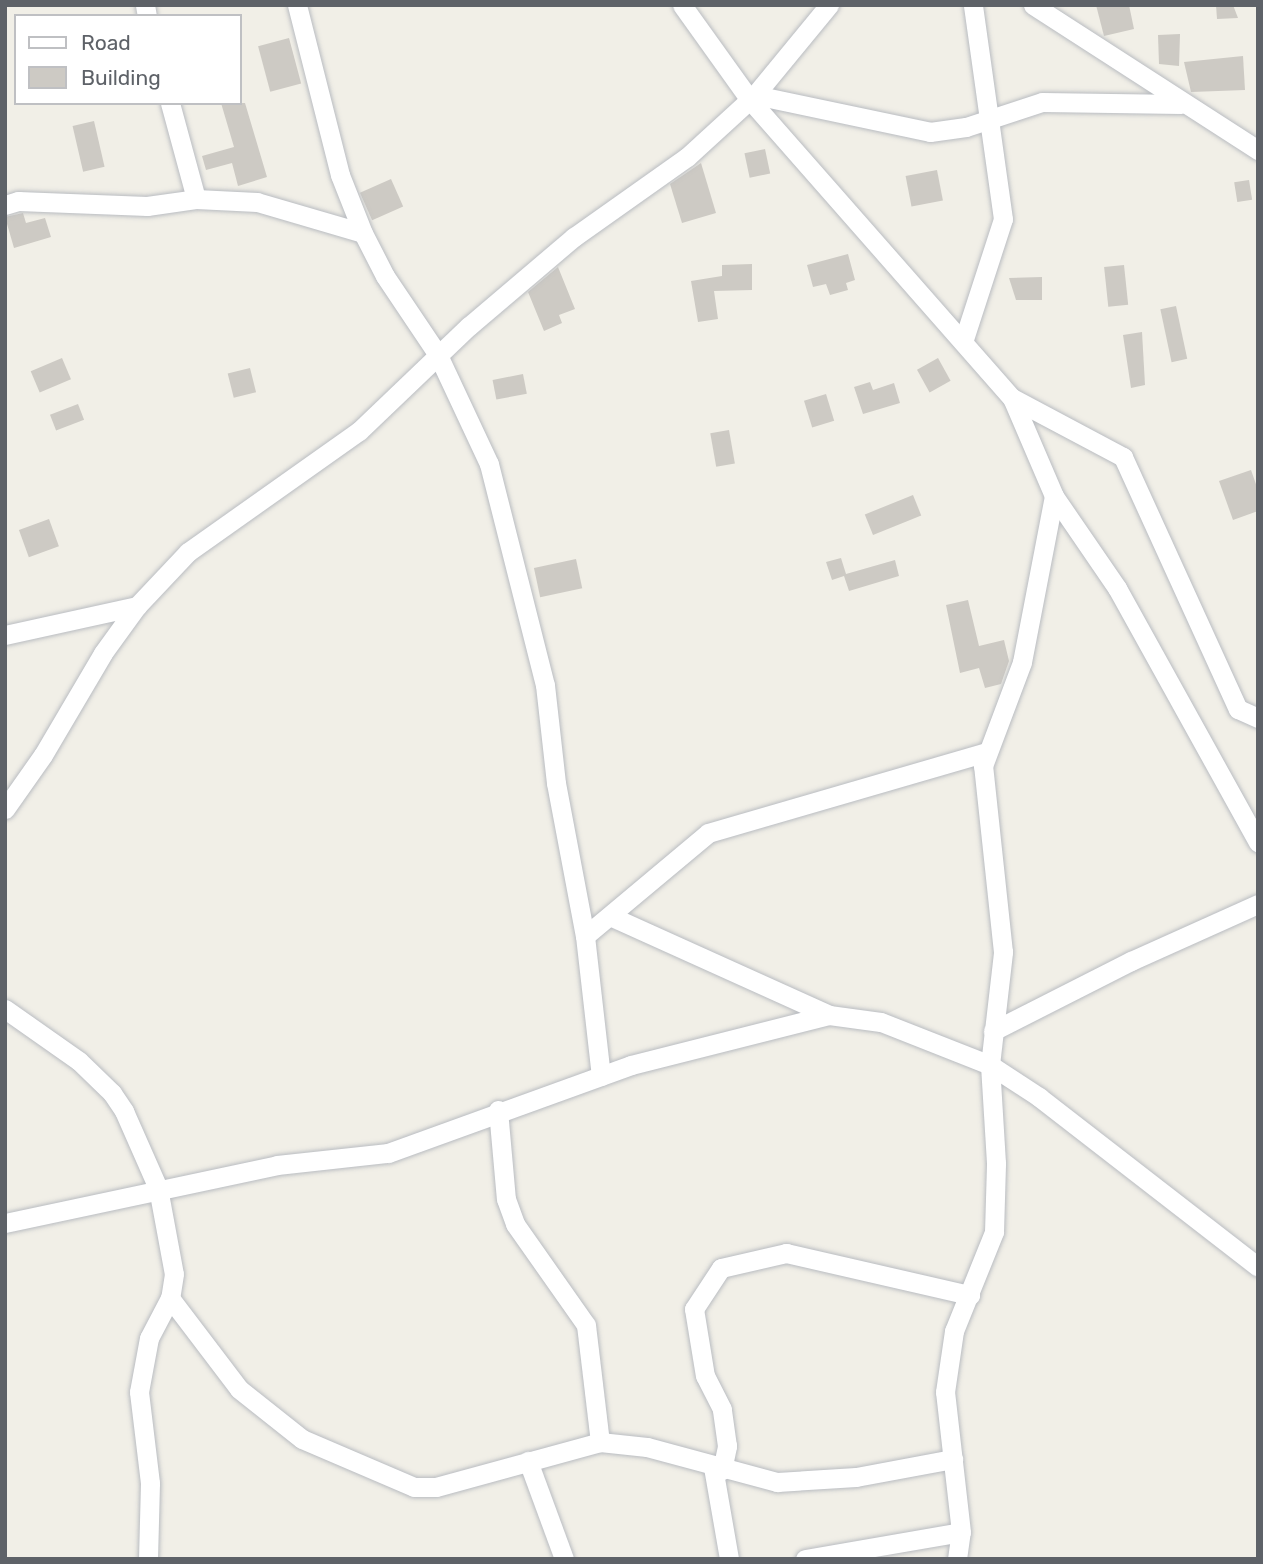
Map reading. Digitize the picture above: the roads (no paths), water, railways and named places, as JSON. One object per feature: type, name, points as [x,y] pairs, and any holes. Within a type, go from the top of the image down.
[{"type":"street","points":[[297,5],[340,175],[362,233],[385,276],[438,355],[489,464],[511,539],[545,685],[556,783],[586,936],[601,1076]]},
{"type":"street","points":[[682,5],[752,97],[964,339],[1012,398],[1054,496],[1116,588],[1258,842]]},
{"type":"street","points":[[5,808],[137,606],[188,552],[359,431],[438,355],[574,237],[687,157],[752,97],[830,5]]},
{"type":"street","points":[[964,339],[1003,219],[973,5]]},
{"type":"street","points":[[1033,5],[1181,104],[1258,150]]},
{"type":"street","points":[[752,97],[930,132],[989,119],[1042,102],[1181,104]]},
{"type":"street","points":[[171,105],[196,199]]},
{"type":"street","points":[[5,205],[18,201],[147,206],[196,199],[257,202],[362,233]]},
{"type":"street","points":[[1012,398],[1123,457],[1238,709],[1258,718]]},
{"type":"street","points":[[970,1559],[960,1544],[945,1392],[954,1331],[993,1232],[996,1163],[990,1065],[993,1031],[1000,1000],[1003,953],[984,781],[987,752],[1022,662],[1054,496]]},
{"type":"street","points":[[5,635],[137,606]]},
{"type":"street","points":[[586,936],[708,833],[987,752]]},
{"type":"street","points":[[993,1031],[1131,961],[1258,904]]},
{"type":"street","points":[[610,916],[829,1015],[881,1021],[990,1065],[1039,1097],[1258,1267]]},
{"type":"street","points":[[5,1009],[79,1061],[111,1093],[124,1111],[158,1188],[174,1274],[170,1298],[149,1338],[139,1392],[150,1483],[148,1559]]},
{"type":"street","points":[[5,1223],[158,1188],[277,1165],[388,1153],[498,1110],[601,1076],[829,1015]]},
{"type":"street","points":[[498,1110],[506,1199],[514,1224],[586,1325],[600,1441]]},
{"type":"street","points":[[729,1559],[718,1469],[727,1446],[722,1409],[705,1377],[694,1309],[721,1268],[786,1253],[970,1295]]},
{"type":"street","points":[[170,1298],[239,1389],[302,1439],[424,1489],[600,1441],[647,1447],[718,1469],[802,1483],[953,1459]]},
{"type":"street","points":[[528,1461],[564,1559]]},
{"type":"street","points":[[805,1559],[960,1544]]}]
